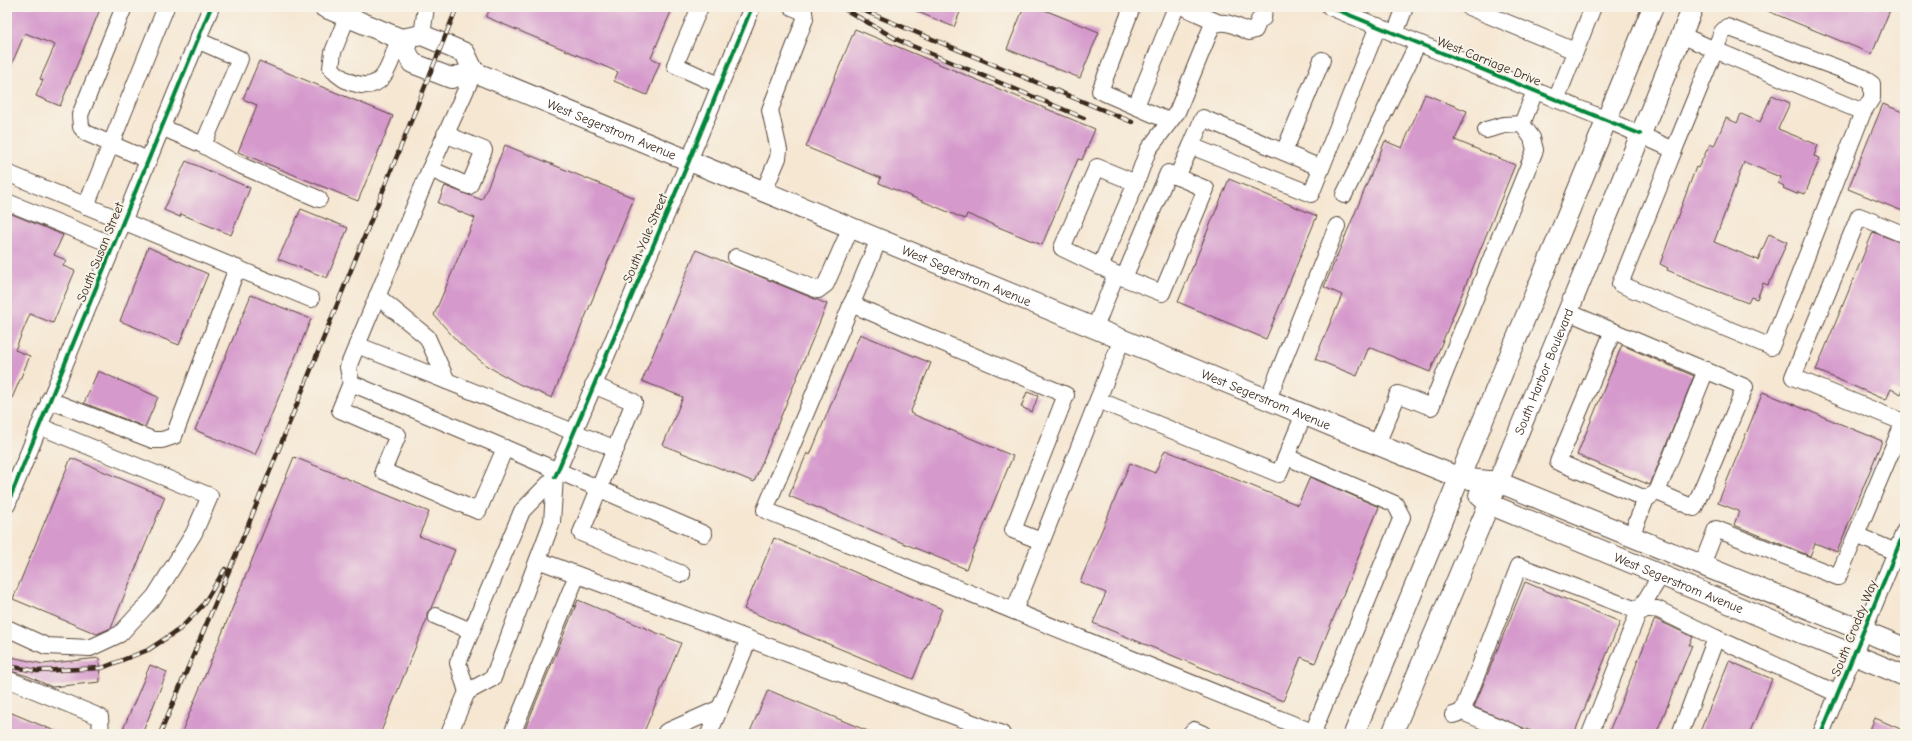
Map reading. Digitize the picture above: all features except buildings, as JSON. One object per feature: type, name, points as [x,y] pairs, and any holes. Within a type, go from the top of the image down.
[{"type":"main road","points":[[325,7],[400,39],[422,35],[465,52],[474,72],[451,78],[412,63],[400,39]]},
{"type":"main road","points":[[1354,734],[1653,7]]},
{"type":"main road","name":"South Harbor Boulevard","points":[[1392,734],[1489,504],[1692,7]]},
{"type":"main road","name":"West Segerstrom Avenue","points":[[474,72],[1460,478],[1498,482],[1905,648]]},
{"type":"main road","name":"West Segerstrom Avenue","points":[[1460,478],[1489,504],[1905,676]]},
{"type":"street","points":[[124,7],[80,115],[81,127],[86,133],[112,143],[148,160]]},
{"type":"street","points":[[86,206],[166,7]]},
{"type":"street","name":"South Susan Street","points":[[9,495],[40,426],[211,7]]},
{"type":"street","points":[[422,35],[426,7]]},
{"type":"street","points":[[700,7],[675,65],[719,85]]},
{"type":"street","name":"South Yale Street","points":[[556,474],[689,161],[752,7]]},
{"type":"street","points":[[764,191],[778,158],[779,150],[770,110],[805,19],[804,12],[792,7]]},
{"type":"street","points":[[1132,7],[1100,91],[1169,121]]},
{"type":"street","points":[[1136,106],[1176,7]]},
{"type":"street","points":[[1183,7],[1217,22],[1227,23],[1249,32],[1255,30],[1263,12]]},
{"type":"street","name":"West Carriage Drive","points":[[1330,7],[1607,120],[1674,150]]},
{"type":"street","points":[[1395,34],[1405,7]]},
{"type":"street","points":[[1469,7],[1575,51]]},
{"type":"street","points":[[1556,100],[1593,7]]},
{"type":"street","points":[[347,16],[333,52],[330,68],[338,77],[365,87],[374,85],[382,80],[400,39]]},
{"type":"street","points":[[1100,266],[1136,183],[1148,150],[1177,112],[1212,26],[1217,22]]},
{"type":"street","points":[[1191,146],[1311,194],[1378,26]]},
{"type":"street","points":[[1727,26],[1862,76],[1872,84],[1872,98],[1863,112],[1771,347],[1620,284],[1722,32],[1727,26]]},
{"type":"street","points":[[1681,35],[1863,112]]},
{"type":"street","points":[[197,40],[240,59],[203,145]]},
{"type":"street","points":[[1344,195],[1418,43]]},
{"type":"street","points":[[1284,152],[1322,60]]},
{"type":"street","points":[[474,72],[430,169],[348,367],[351,383],[340,410],[398,435],[383,471],[478,511],[505,448]]},
{"type":"street","points":[[1522,124],[1535,91]]},
{"type":"street","points":[[1177,176],[1203,118],[1322,168]]},
{"type":"street","points":[[1486,130],[1504,125],[1522,124]]},
{"type":"street","points":[[1377,444],[1398,394],[1431,407],[1535,150],[1532,138],[1522,124]]},
{"type":"street","points":[[161,127],[203,145],[235,163],[319,199]]},
{"type":"street","points":[[430,169],[469,186],[484,150],[445,134]]},
{"type":"street","points":[[1095,328],[1120,276],[1168,173],[1206,189],[1162,293],[1120,276],[1062,248],[1097,167],[1136,183]]},
{"type":"street","points":[[7,173],[311,299]]},
{"type":"street","points":[[7,202],[113,245]]},
{"type":"street","points":[[1702,565],[1716,529],[1838,577],[1905,422],[1793,377],[1859,216],[1905,235]]},
{"type":"street","points":[[1268,400],[1337,226]]},
{"type":"street","points":[[736,257],[818,290],[826,284],[851,227]]},
{"type":"street","points":[[879,239],[765,510],[1315,733],[1402,517],[1395,504],[1287,457]]},
{"type":"street","points":[[50,400],[153,440],[162,440],[174,436],[237,268]]},
{"type":"street","points":[[377,296],[427,337],[447,381]]},
{"type":"street","points":[[851,304],[1066,395],[1012,530],[1041,541]]},
{"type":"street","points":[[1568,312],[1706,370],[1745,387],[1694,508],[1651,495],[1558,462],[1613,331]]},
{"type":"street","points":[[1014,611],[1122,339]]},
{"type":"street","points":[[357,345],[616,449]]},
{"type":"street","points":[[1631,536],[1651,495],[1706,370]]},
{"type":"street","points":[[351,383],[505,448],[556,474],[599,489],[704,534]]},
{"type":"street","points":[[593,386],[634,402],[581,533],[682,574]]},
{"type":"street","points":[[1098,400],[1279,474],[1304,414]]},
{"type":"street","points":[[7,628],[46,646],[90,648],[120,634],[154,596],[194,533],[210,496],[40,426]]},
{"type":"street","points":[[449,734],[467,692],[493,678],[552,522],[556,474]]},
{"type":"street","points":[[467,692],[458,663],[522,510],[556,474]]},
{"type":"street","name":"South Croddy Way","points":[[1821,734],[1905,530]]},
{"type":"street","points":[[1856,535],[1896,552]]},
{"type":"street","points":[[538,560],[1002,734]]},
{"type":"street","points":[[1516,734],[1457,713],[1519,566],[1639,611],[1657,609],[1838,694]]},
{"type":"street","points":[[512,734],[577,575]]},
{"type":"street","points":[[1590,734],[1639,611],[1661,575]]},
{"type":"street","points":[[436,616],[472,631]]},
{"type":"street","points":[[1680,734],[1716,638]]},
{"type":"street","points":[[709,734],[749,639]]},
{"type":"street","points":[[8,680],[100,717],[101,734]]},
{"type":"street","points":[[665,734],[666,732],[720,708]]},
{"type":"street","points":[[1190,734],[1194,730],[1203,734]]},
{"type":"railway","points":[[160,734],[247,528],[457,7]]},
{"type":"railway","points":[[841,7],[898,40],[1084,118]]},
{"type":"railway","points":[[855,7],[1132,122]]},
{"type":"railway","points":[[7,666],[37,671],[102,668],[148,650],[180,629],[203,605],[225,569]]},
{"type":"cycle path","points":[[7,505],[211,7]]},
{"type":"cycle path","points":[[555,477],[689,161],[752,7]]},
{"type":"cycle path","points":[[1330,7],[1640,134]]},
{"type":"cycle path","points":[[1821,734],[1905,530]]}]
